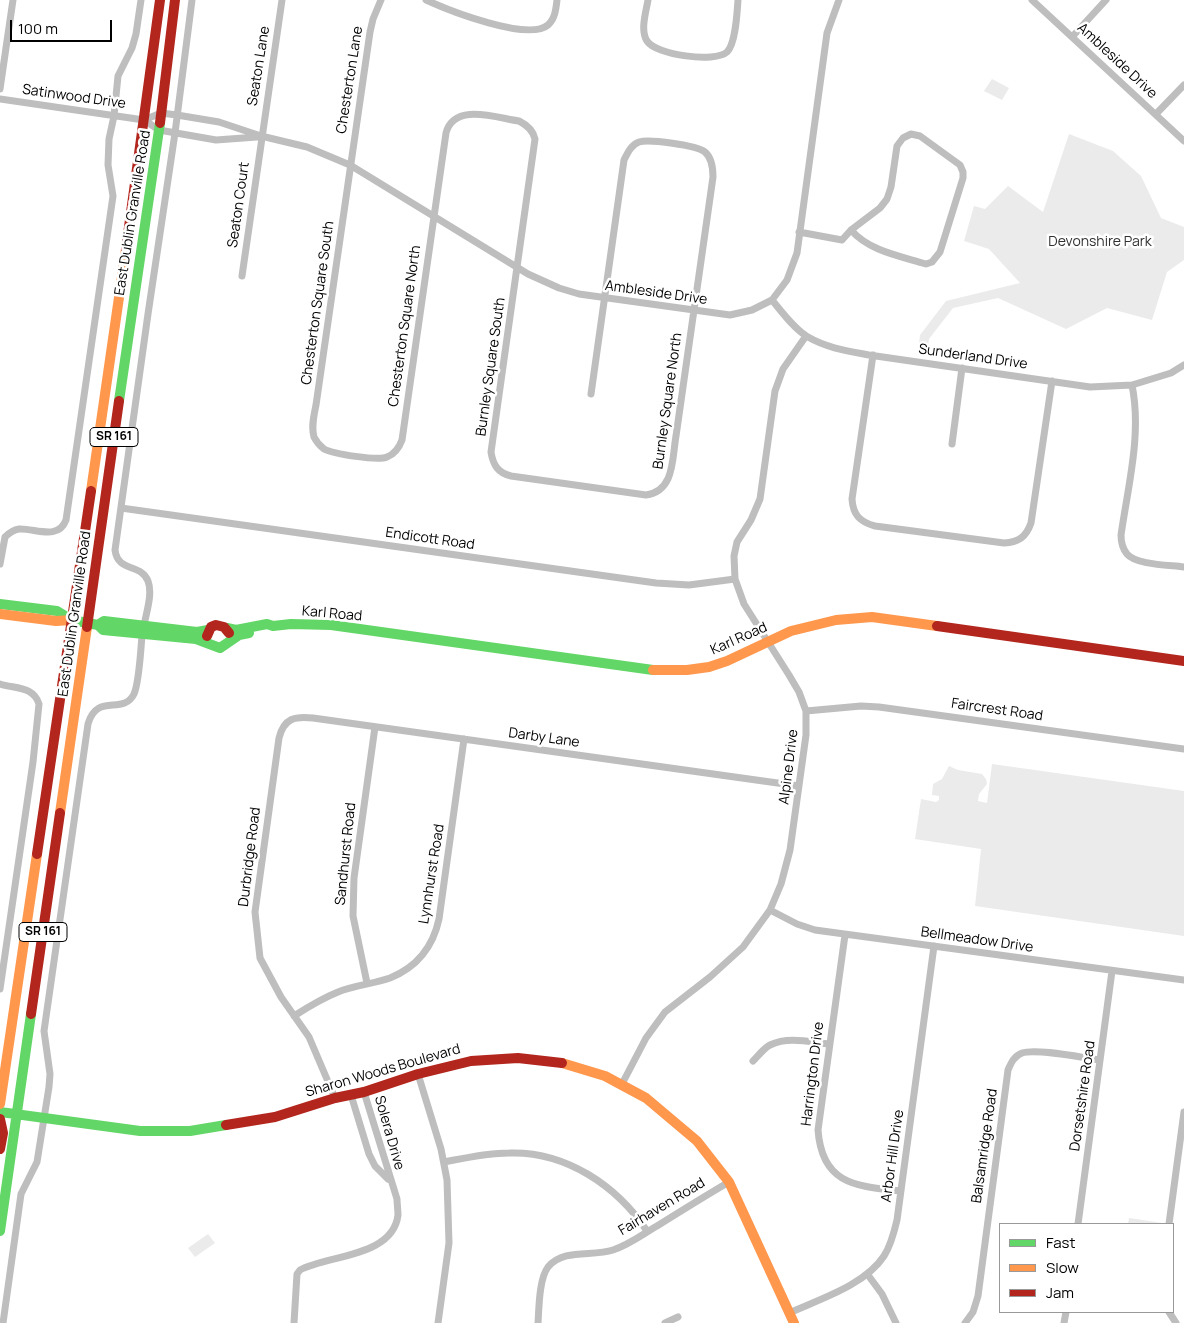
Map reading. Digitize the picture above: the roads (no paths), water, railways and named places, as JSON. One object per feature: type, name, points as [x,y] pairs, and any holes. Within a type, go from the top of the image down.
[{"type":"main road","name":"East Dublin Granville Road","points":[[0,1104],[72,620],[160,0]]},
{"type":"main road","name":"East Dublin Granville Road","points":[[0,1231],[16,1114],[93,624],[134,297],[159,130],[175,0]]},
{"type":"main road","points":[[0,604],[57,611],[72,620]]},
{"type":"main road","points":[[0,614],[56,621],[72,620],[93,624],[104,621],[143,630],[196,639],[220,648],[229,641],[230,634],[227,628],[218,624],[208,630],[197,632],[143,630]]},
{"type":"main road","name":"Karl Road","points":[[227,628],[236,630],[267,624],[272,626],[291,624],[331,625],[651,670],[681,670],[708,667],[735,658],[768,641],[820,622],[872,617],[1184,660]]},
{"type":"main road","name":"Karl Road","points":[[229,641],[239,635],[268,630],[272,626]]},
{"type":"main road","points":[[208,630],[207,637],[210,644]]},
{"type":"main road","name":"Sharon Woods Boulevard","points":[[0,1112],[140,1131],[190,1131],[275,1118],[334,1098],[364,1092],[418,1074],[471,1060],[518,1058],[568,1064],[622,1084],[646,1098],[697,1141],[728,1182],[792,1318]]},
{"type":"main road","points":[[0,1119],[2,1133],[0,1149]]},
{"type":"street","points":[[0,90],[13,0]]},
{"type":"street","name":"East Dublin Granville Road","points":[[0,564],[5,537],[12,531],[18,529],[56,532],[62,529],[66,520],[112,205],[113,186],[108,152],[118,76],[132,48],[141,0]]},
{"type":"street","points":[[3,1323],[21,1194],[37,1162],[44,1118],[50,1074],[44,1031],[88,724],[93,711],[98,707],[124,703],[134,694],[150,592],[144,574],[120,563],[115,550],[178,114],[192,0]]},
{"type":"street","name":"Seaton Lane","points":[[262,136],[282,0]]},
{"type":"street","name":"Chesterton Lane","points":[[350,165],[370,32],[381,0]]},
{"type":"street","points":[[426,0],[472,18],[506,27],[536,30],[548,25],[553,17],[557,0]]},
{"type":"street","points":[[648,0],[644,27],[646,38],[653,48],[664,52],[706,57],[718,56],[727,52],[733,39],[738,0]]},
{"type":"street","points":[[772,300],[794,265],[827,33],[839,0]]},
{"type":"street","name":"Ambleside Drive","points":[[1032,0],[1184,141]]},
{"type":"street","points":[[1072,37],[1106,0]]},
{"type":"street","points":[[1156,114],[1184,85]]},
{"type":"street","name":"Satinwood Drive","points":[[0,99],[144,120]]},
{"type":"street","name":"Ambleside Drive","points":[[144,120],[161,113],[178,114],[219,122],[262,136],[307,147],[350,165],[528,274],[559,288],[579,294],[730,315],[752,310],[772,300]]},
{"type":"street","name":"Chesterton Square North","points":[[402,440],[448,127],[453,120],[461,115],[471,114],[519,121],[526,124],[532,130]]},
{"type":"street","name":"Ambleside Drive","points":[[144,120],[159,130],[216,140],[262,136]]},
{"type":"street","name":"Burnley Square South","points":[[532,130],[535,147],[491,452],[493,462],[498,470],[511,476],[646,495],[660,491]]},
{"type":"street","points":[[799,232],[842,240],[851,230],[880,208],[887,199],[891,188],[897,146],[911,134],[920,136],[960,166],[963,178],[940,252],[935,260],[926,264],[870,246],[851,230]]},
{"type":"street","name":"Seaton Court","points":[[242,276],[262,136]]},
{"type":"street","name":"Burnley Square North","points":[[604,298],[624,160],[630,148],[638,142],[648,141],[698,148],[705,152],[713,168],[713,177],[669,477],[666,485],[660,491]]},
{"type":"street","name":"Chesterton Square South","points":[[350,165],[314,421],[314,436],[318,443],[331,451],[376,458],[386,458],[394,453],[402,440]]},
{"type":"street","points":[[591,394],[604,298]]},
{"type":"street","name":"Sunderland Drive","points":[[772,300],[785,316],[806,336],[839,350],[873,356],[1090,387],[1132,385],[1171,373],[1184,364]]},
{"type":"street","name":"Alpine Drive","points":[[622,1084],[646,1038],[665,1012],[710,977],[743,946],[770,910],[781,884],[790,850],[806,735],[806,711],[799,692],[744,604],[735,579],[734,556],[737,542],[751,520],[760,499],[775,391],[784,369],[806,336]]},
{"type":"street","points":[[873,356],[852,500],[853,509],[858,518],[875,526],[1004,543],[1022,539],[1028,532],[1031,523],[1052,381]]},
{"type":"street","points":[[952,444],[962,368]]},
{"type":"street","points":[[1132,385],[1136,404],[1136,429],[1121,535],[1122,545],[1127,554],[1140,561],[1184,567]]},
{"type":"street","name":"Endicott Road","points":[[121,508],[656,583],[689,585],[735,579]]},
{"type":"street","name":"East Dublin Granville Road","points":[[0,684],[31,691],[36,695],[39,704],[32,771],[0,989]]},
{"type":"street","name":"Faircrest Road","points":[[806,711],[860,706],[879,707],[1184,749]]},
{"type":"street","name":"Darby Lane","points":[[286,722],[302,717],[799,786]]},
{"type":"street","name":"Durbridge Road","points":[[286,722],[278,738],[255,912],[260,958],[308,1037],[334,1098]]},
{"type":"street","name":"Sandhurst Road","points":[[367,983],[353,916],[354,878],[375,727]]},
{"type":"street","name":"Lynnhurst Road","points":[[294,1016],[338,992],[389,978],[413,965],[424,956],[436,932],[464,739]]},
{"type":"street","name":"Bellmeadow Drive","points":[[770,910],[797,924],[815,930],[1184,980]]},
{"type":"street","name":"Harrington Drive","points":[[845,935],[829,1044],[818,1142],[829,1167],[838,1176],[853,1184],[900,1191]]},
{"type":"street","name":"Arbor Hill Drive","points":[[792,1318],[868,1275],[884,1257],[892,1240],[934,946]]},
{"type":"street","name":"Dorsetshire Road","points":[[1078,1223],[1112,971]]},
{"type":"street","points":[[753,1061],[768,1045],[782,1040],[829,1044]]},
{"type":"street","name":"Balsamridge Road","points":[[965,1323],[973,1312],[978,1296],[1008,1070],[1013,1060],[1022,1053],[1034,1051],[1100,1060]]},
{"type":"street","points":[[418,1074],[444,1162],[447,1180],[449,1242],[438,1323]]},
{"type":"street","name":"Solera Drive","points":[[294,1323],[297,1274],[300,1270],[375,1246],[393,1230],[398,1215],[397,1199],[390,1182],[364,1092]]},
{"type":"street","name":"Solera Drive","points":[[350,1095],[369,1154],[375,1166],[390,1182]]},
{"type":"street","points":[[1169,1223],[1184,1112]]},
{"type":"street","points":[[444,1162],[473,1156],[510,1153],[545,1157],[574,1166],[619,1196],[647,1232]]},
{"type":"street","name":"Fairhaven Road","points":[[538,1323],[542,1281],[547,1269],[556,1260],[564,1256],[613,1250],[647,1232],[728,1182]]},
{"type":"street","points":[[868,1275],[882,1294],[896,1323]]},
{"type":"street","points":[[665,1323],[678,1317]]},
{"type":"park label","name":"Devonshire Park","points":[[1100,242]]}]
